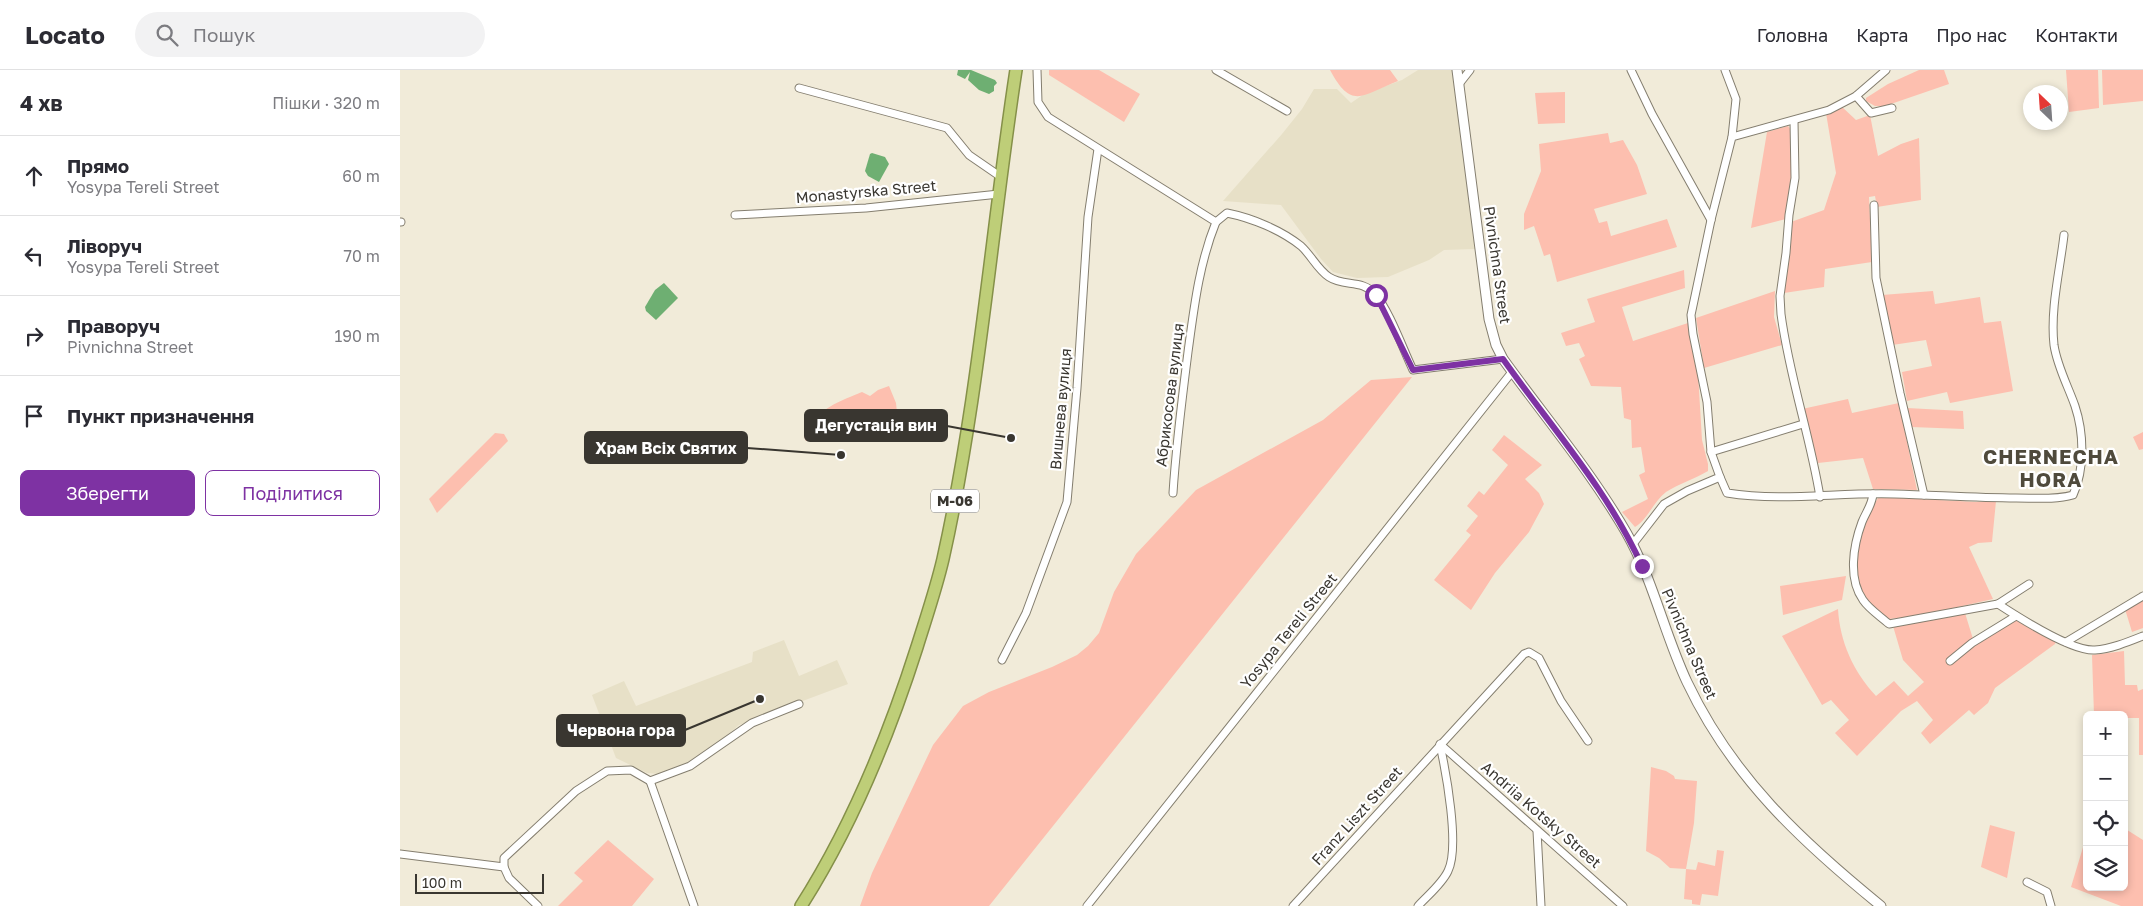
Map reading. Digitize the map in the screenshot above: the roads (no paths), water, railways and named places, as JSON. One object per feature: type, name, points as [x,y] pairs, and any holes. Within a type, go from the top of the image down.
[{"type":"highway","name":"М-06","points":[[801,906],[848,824],[874,766],[907,679],[946,546],[958,482],[1002,177],[1013,71]]},
{"type":"street","points":[[1037,70],[1036,89],[1040,107],[1048,117],[1216,222],[1228,213],[1240,215],[1276,230],[1300,246],[1331,279],[1360,284],[1370,288],[1381,303],[1413,370],[1503,359]]},
{"type":"street","points":[[1216,70],[1287,111]]},
{"type":"street","name":"Pivnichna Street","points":[[1457,70],[1489,319],[1496,345],[1503,359],[1595,483],[1633,544],[1687,681],[1702,711],[1740,770],[1802,838],[1881,906]]},
{"type":"street","points":[[1459,84],[1470,70]]},
{"type":"street","points":[[1631,70],[1652,114],[1711,220]]},
{"type":"street","points":[[1726,70],[1736,98],[1732,137],[1711,220],[1691,315],[1707,402],[1711,452],[1727,492],[1742,495],[1820,497],[1873,494],[2025,498],[2073,495],[2080,466],[2082,435],[2076,408],[2054,344],[2054,310],[2064,235]]},
{"type":"street","points":[[1732,137],[1829,110],[1856,96],[1886,70]]},
{"type":"street","points":[[799,88],[947,128],[970,156],[1002,177]]},
{"type":"street","points":[[1856,96],[1871,113],[1892,108]]},
{"type":"street","points":[[1794,121],[1795,178],[1780,296],[1784,334],[1803,424],[1815,464],[1820,497]]},
{"type":"street","name":"Вишнева вулиця","points":[[1002,660],[1026,613],[1067,502],[1077,388],[1088,217],[1098,149]]},
{"type":"street","name":"Monastyrska Street","points":[[735,215],[857,209],[999,194]]},
{"type":"street","points":[[1874,206],[1876,278],[1924,495]]},
{"type":"street","name":"Абрикосова вулиця","points":[[1173,493],[1177,433],[1195,301],[1202,263],[1216,222]]},
{"type":"street","name":"Yosypa Tereli Street","points":[[1087,906],[1512,372]]},
{"type":"street","points":[[1711,452],[1803,424]]},
{"type":"street","points":[[1633,544],[1664,504],[1687,491],[1720,477]]},
{"type":"street","points":[[1873,494],[1873,501],[1862,522],[1856,540],[1853,566],[1855,588],[1864,602],[1889,624],[1998,604],[2029,584]]},
{"type":"street","points":[[2066,642],[2143,596]]},
{"type":"street","points":[[1998,604],[2016,616],[2078,648],[2094,650],[2125,643],[2143,636]]},
{"type":"street","points":[[1950,661],[1972,643],[2016,616]]},
{"type":"street","name":"Franz Liszt Street","points":[[1293,906],[1519,657],[1529,652],[1539,658],[1561,701],[1588,741]]},
{"type":"street","points":[[650,781],[690,766],[752,723],[799,704]]},
{"type":"street","points":[[1418,906],[1448,873],[1451,864],[1453,849],[1451,821],[1445,764],[1440,744]]},
{"type":"street","name":"Andriia Kotsky Street","points":[[1440,744],[1623,906]]},
{"type":"street","points":[[538,906],[509,878],[504,867],[504,858],[576,791],[607,771],[631,770],[650,781],[694,906]]},
{"type":"street","points":[[1537,831],[1541,906]]},
{"type":"street","points":[[400,854],[504,867]]},
{"type":"street","points":[[2027,882],[2047,892],[2051,906]]},
{"type":"place","name":"Дегустація вин","points":[[1011,438]]},
{"type":"place","name":"Храм Всіх Святих","points":[[841,455]]},
{"type":"place","name":"Червона гора","points":[[760,699]]},
{"type":"district","name":"CHERNECHA HORA","points":[[2051,468]]}]
